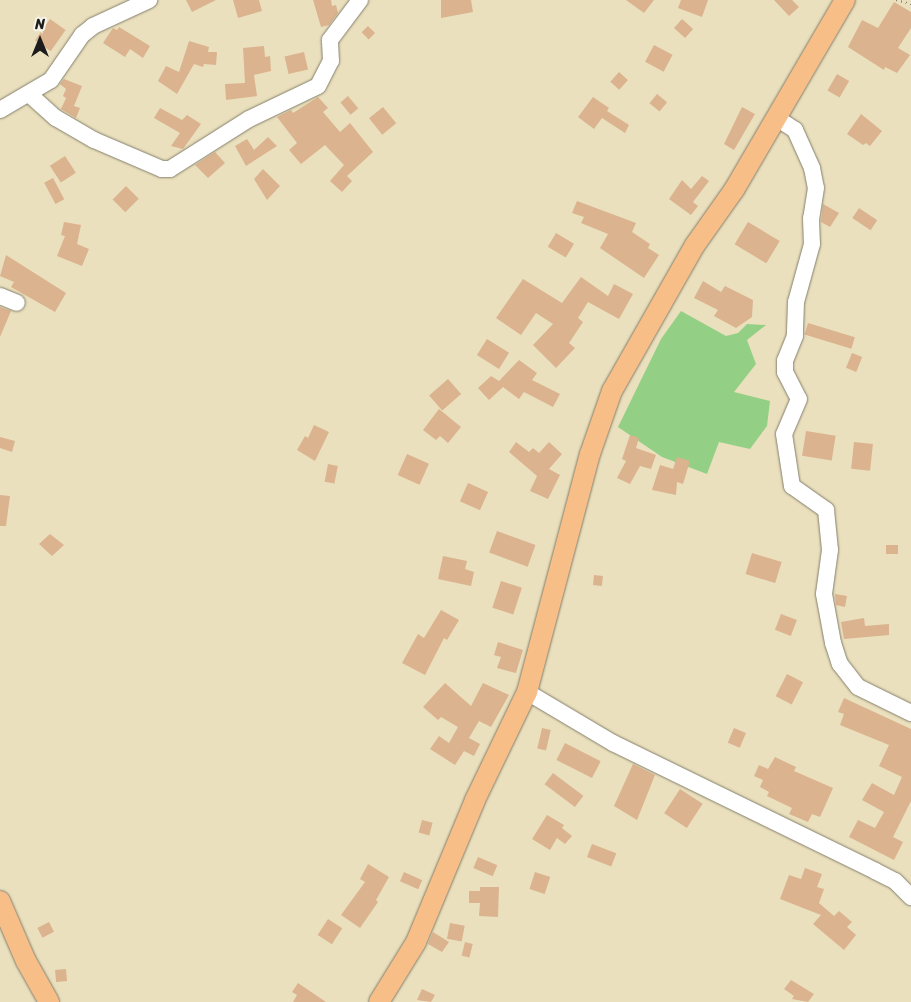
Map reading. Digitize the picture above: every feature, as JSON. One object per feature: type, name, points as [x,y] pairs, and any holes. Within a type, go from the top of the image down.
[{"type":"main road","points":[[379,1002],[416,942],[475,800],[527,692],[590,454],[612,391],[694,245],[734,190],[845,0]]},
{"type":"main road","points":[[0,901],[26,961],[49,1002]]},
{"type":"street","points":[[0,110],[51,80],[82,35],[93,26],[149,0]]},
{"type":"street","points":[[29,94],[56,118],[94,140],[162,169],[170,169],[249,119],[318,86],[332,62],[330,40],[360,0]]},
{"type":"street","points":[[775,117],[795,130],[812,168],[816,188],[811,218],[812,244],[796,302],[795,336],[785,361],[785,372],[799,399],[784,434],[792,486],[826,510],[830,550],[824,594],[832,643],[840,664],[858,687],[911,713]]},
{"type":"street","points":[[0,296],[17,303]]},
{"type":"street","points":[[527,692],[613,743],[875,870],[895,881],[911,898]]},
{"type":"path","points":[[896,0],[911,4]]},
{"type":"green space","points":[[681,311],[726,336],[738,333],[747,324],[766,325],[747,340],[756,364],[734,392],[770,401],[767,426],[750,449],[719,442],[707,474],[662,457],[618,427],[661,339]]},
{"type":"building","points":[[186,0],[216,0],[192,12]]},
{"type":"building","points":[[233,0],[259,0],[262,11],[238,18]]},
{"type":"building","points":[[313,0],[331,0],[332,6],[336,5],[338,13],[329,25],[321,27]]},
{"type":"building","points":[[441,0],[471,0],[473,12],[441,18]]},
{"type":"building","points":[[626,0],[654,0],[644,13]]},
{"type":"building","points":[[681,0],[708,0],[702,17],[678,8]]},
{"type":"building","points":[[774,0],[792,0],[799,7],[789,16]]},
{"type":"building","points":[[894,2],[911,12],[911,28],[898,48],[910,55],[897,73],[885,67],[884,70],[848,47],[862,20],[878,28]]},
{"type":"building","points":[[50,19],[66,30],[51,51],[35,40]]},
{"type":"building","points":[[682,19],[693,29],[685,38],[674,28]]},
{"type":"building","points":[[368,26],[375,33],[369,39],[362,32]]},
{"type":"building","points":[[119,27],[150,46],[143,58],[130,49],[125,57],[103,43],[113,28],[117,30]]},
{"type":"building","points":[[189,41],[209,47],[208,52],[217,52],[216,65],[204,64],[203,67],[194,64],[177,94],[158,81],[166,66],[179,72]]},
{"type":"building","points":[[654,45],[673,55],[664,72],[645,62]]},
{"type":"building","points":[[264,46],[265,57],[270,56],[271,71],[254,75],[257,96],[226,100],[225,84],[245,83],[243,48]]},
{"type":"building","points":[[304,52],[308,70],[289,74],[285,56]]},
{"type":"building","points":[[619,72],[628,80],[619,90],[610,82]]},
{"type":"building","points":[[837,74],[849,81],[840,97],[828,90]]},
{"type":"building","points":[[64,79],[82,86],[74,106],[80,108],[76,118],[61,109],[66,98],[63,96],[66,89],[60,84]]},
{"type":"building","points":[[657,94],[667,102],[660,112],[649,103]]},
{"type":"building","points":[[348,96],[358,108],[351,115],[340,102]]},
{"type":"building","points":[[318,97],[328,108],[323,112],[340,132],[350,123],[373,152],[347,176],[352,181],[342,192],[330,181],[344,165],[325,145],[301,164],[289,150],[297,143],[277,117],[291,110],[293,113]]},
{"type":"building","points":[[593,97],[609,108],[607,111],[629,125],[625,133],[602,118],[594,129],[578,117]]},
{"type":"building","points":[[383,107],[396,123],[382,135],[369,118]]},
{"type":"building","points":[[742,107],[755,114],[734,150],[724,144]]},
{"type":"building","points":[[160,108],[182,120],[187,115],[201,124],[183,149],[171,146],[180,133],[154,118]]},
{"type":"building","points":[[861,114],[882,131],[870,146],[866,143],[863,145],[847,134]]},
{"type":"building","points":[[268,137],[277,146],[246,166],[235,146],[247,139],[254,150]]},
{"type":"building","points":[[215,152],[225,163],[208,178],[195,165]]},
{"type":"building","points":[[65,156],[76,173],[61,183],[50,166]]},
{"type":"building","points":[[263,169],[280,186],[267,200],[254,179]]},
{"type":"building","points":[[702,176],[709,181],[693,202],[698,206],[691,215],[669,199],[682,180],[691,189]]},
{"type":"building","points":[[53,178],[64,199],[55,204],[44,183]]},
{"type":"building","points":[[126,186],[139,199],[125,212],[113,199]]},
{"type":"building","points":[[577,201],[636,223],[632,232],[650,244],[648,248],[659,255],[644,278],[600,248],[608,234],[581,223],[584,217],[572,213]]},
{"type":"building","points":[[823,204],[839,213],[830,227],[821,222]]},
{"type":"building","points":[[859,208],[877,220],[871,230],[852,218]]},
{"type":"building","points":[[64,222],[81,225],[77,244],[89,249],[82,266],[57,256],[65,236],[61,235]]},
{"type":"building","points":[[748,222],[780,241],[766,263],[735,244]]},
{"type":"building","points":[[556,233],[574,244],[566,258],[548,247]]},
{"type":"building","points":[[6,255],[66,293],[55,312],[11,287],[14,282],[0,276]]},
{"type":"building","points":[[581,277],[608,296],[614,284],[633,294],[619,319],[588,302],[578,318],[583,322],[569,343],[575,348],[556,368],[533,345],[553,324],[536,313],[521,335],[496,318],[523,279],[562,303]]},
{"type":"building","points":[[703,281],[721,292],[725,286],[753,300],[752,317],[736,328],[714,316],[718,310],[694,298]]},
{"type":"building","points":[[0,307],[11,311],[0,337]]},
{"type":"building","points":[[808,323],[855,337],[851,349],[804,334]]},
{"type":"building","points":[[487,339],[509,353],[499,369],[477,355]]},
{"type":"building","points":[[852,353],[862,357],[856,372],[846,368]]},
{"type":"building","points":[[519,360],[537,373],[532,380],[560,394],[553,407],[524,392],[519,399],[503,387],[489,400],[478,388],[491,376],[499,381]]},
{"type":"building","points":[[448,379],[461,394],[442,410],[429,395]]},
{"type":"building","points":[[439,409],[461,427],[448,443],[440,436],[436,440],[423,430]]},
{"type":"building","points":[[314,425],[329,432],[315,461],[297,450],[305,436],[308,438]]},
{"type":"building","points":[[806,431],[836,436],[832,460],[802,456]]},
{"type":"building","points":[[630,435],[639,438],[636,448],[656,455],[651,469],[640,466],[630,484],[617,478],[626,461],[622,459]]},
{"type":"building","points":[[0,437],[15,441],[12,452],[0,448]]},
{"type":"building","points":[[516,442],[529,452],[533,448],[539,453],[549,442],[562,454],[549,469],[560,475],[548,499],[530,491],[537,476],[509,452]]},
{"type":"building","points":[[854,442],[873,444],[870,471],[851,469]]},
{"type":"building","points":[[407,454],[429,464],[420,485],[398,475]]},
{"type":"building","points":[[677,457],[690,461],[683,484],[677,482],[676,495],[652,490],[660,465],[673,469]]},
{"type":"building","points":[[328,464],[338,466],[334,484],[325,482]]},
{"type":"building","points":[[468,483],[488,492],[480,510],[460,501]]},
{"type":"building","points":[[0,495],[10,496],[6,526],[0,526]]},
{"type":"building","points":[[497,531],[536,545],[528,567],[489,553]]},
{"type":"building","points":[[50,534],[64,545],[52,556],[39,544]]},
{"type":"building","points":[[886,545],[898,545],[898,554],[886,554]]},
{"type":"building","points":[[752,553],[782,562],[775,583],[746,574]]},
{"type":"building","points":[[443,556],[467,561],[465,569],[474,572],[471,586],[438,579]]},
{"type":"building","points":[[594,575],[603,576],[602,586],[593,585]]},
{"type":"building","points":[[501,581],[522,588],[513,614],[492,608]]},
{"type":"building","points":[[835,594],[847,596],[845,607],[836,605]]},
{"type":"building","points":[[441,610],[459,620],[447,640],[444,638],[425,675],[402,663],[418,634],[424,638]]},
{"type":"building","points":[[781,614],[797,620],[791,636],[775,630]]},
{"type":"building","points":[[864,618],[865,626],[889,624],[889,635],[844,639],[841,622]]},
{"type":"building","points":[[498,642],[523,650],[516,673],[497,668],[501,657],[494,655]]},
{"type":"building","points":[[787,674],[803,682],[792,704],[776,696]]},
{"type":"building","points":[[445,683],[471,706],[483,683],[509,695],[491,727],[479,721],[469,738],[480,744],[474,756],[464,751],[455,765],[430,749],[439,736],[449,743],[458,727],[441,717],[438,720],[423,707]]},
{"type":"building","points":[[844,698],[911,729],[911,801],[893,837],[903,842],[894,860],[849,837],[858,820],[875,828],[884,812],[862,800],[872,783],[894,795],[902,777],[879,766],[889,745],[840,725],[844,714],[838,712]]},
{"type":"building","points":[[542,728],[551,730],[546,750],[537,748]]},
{"type":"building","points":[[734,728],[746,733],[740,748],[728,743]]},
{"type":"building","points":[[565,743],[601,761],[592,778],[556,760]]},
{"type":"building","points":[[775,757],[796,767],[794,771],[833,788],[820,817],[812,814],[808,822],[789,814],[792,808],[767,796],[769,792],[760,787],[763,780],[754,776],[759,765],[768,769]]},
{"type":"building","points":[[633,764],[655,775],[637,820],[614,806]]},
{"type":"building","points":[[553,773],[583,796],[575,807],[545,784]]},
{"type":"building","points":[[680,789],[703,804],[687,828],[664,813]]},
{"type":"building","points":[[547,815],[564,825],[562,828],[572,836],[565,844],[557,838],[550,850],[532,839]]},
{"type":"building","points":[[422,820],[433,823],[429,835],[419,833]]},
{"type":"building","points":[[592,844],[616,853],[611,866],[587,857]]},
{"type":"building","points":[[478,857],[497,865],[493,876],[473,868]]},
{"type":"building","points":[[368,864],[389,877],[376,900],[378,902],[360,928],[341,915],[365,882],[360,879]]},
{"type":"building","points":[[805,868],[822,874],[817,887],[824,889],[819,903],[834,916],[839,911],[852,922],[847,927],[856,935],[844,950],[813,924],[821,915],[780,899],[789,875],[801,879]]},
{"type":"building","points":[[404,872],[422,880],[418,889],[400,881]]},
{"type":"building","points":[[535,872],[550,877],[545,894],[529,889]]},
{"type":"building","points":[[480,887],[499,887],[498,917],[479,916],[480,903],[469,903],[469,891],[480,891]]},
{"type":"building","points":[[328,919],[342,928],[332,944],[318,935]]},
{"type":"building","points":[[49,922],[54,932],[42,938],[37,928]]},
{"type":"building","points":[[450,923],[465,926],[462,942],[447,939]]},
{"type":"building","points":[[433,932],[449,942],[442,952],[428,944]]},
{"type":"building","points":[[465,942],[473,944],[469,958],[462,956]]},
{"type":"building","points":[[66,969],[67,981],[56,982],[55,970]]},
{"type":"building","points":[[791,980],[814,994],[808,1002],[792,999],[794,996],[784,989]]},
{"type":"building","points":[[298,983],[326,1002],[293,1002],[297,995],[292,992]]},
{"type":"building","points":[[422,989],[435,995],[431,1002],[417,1000]]}]
